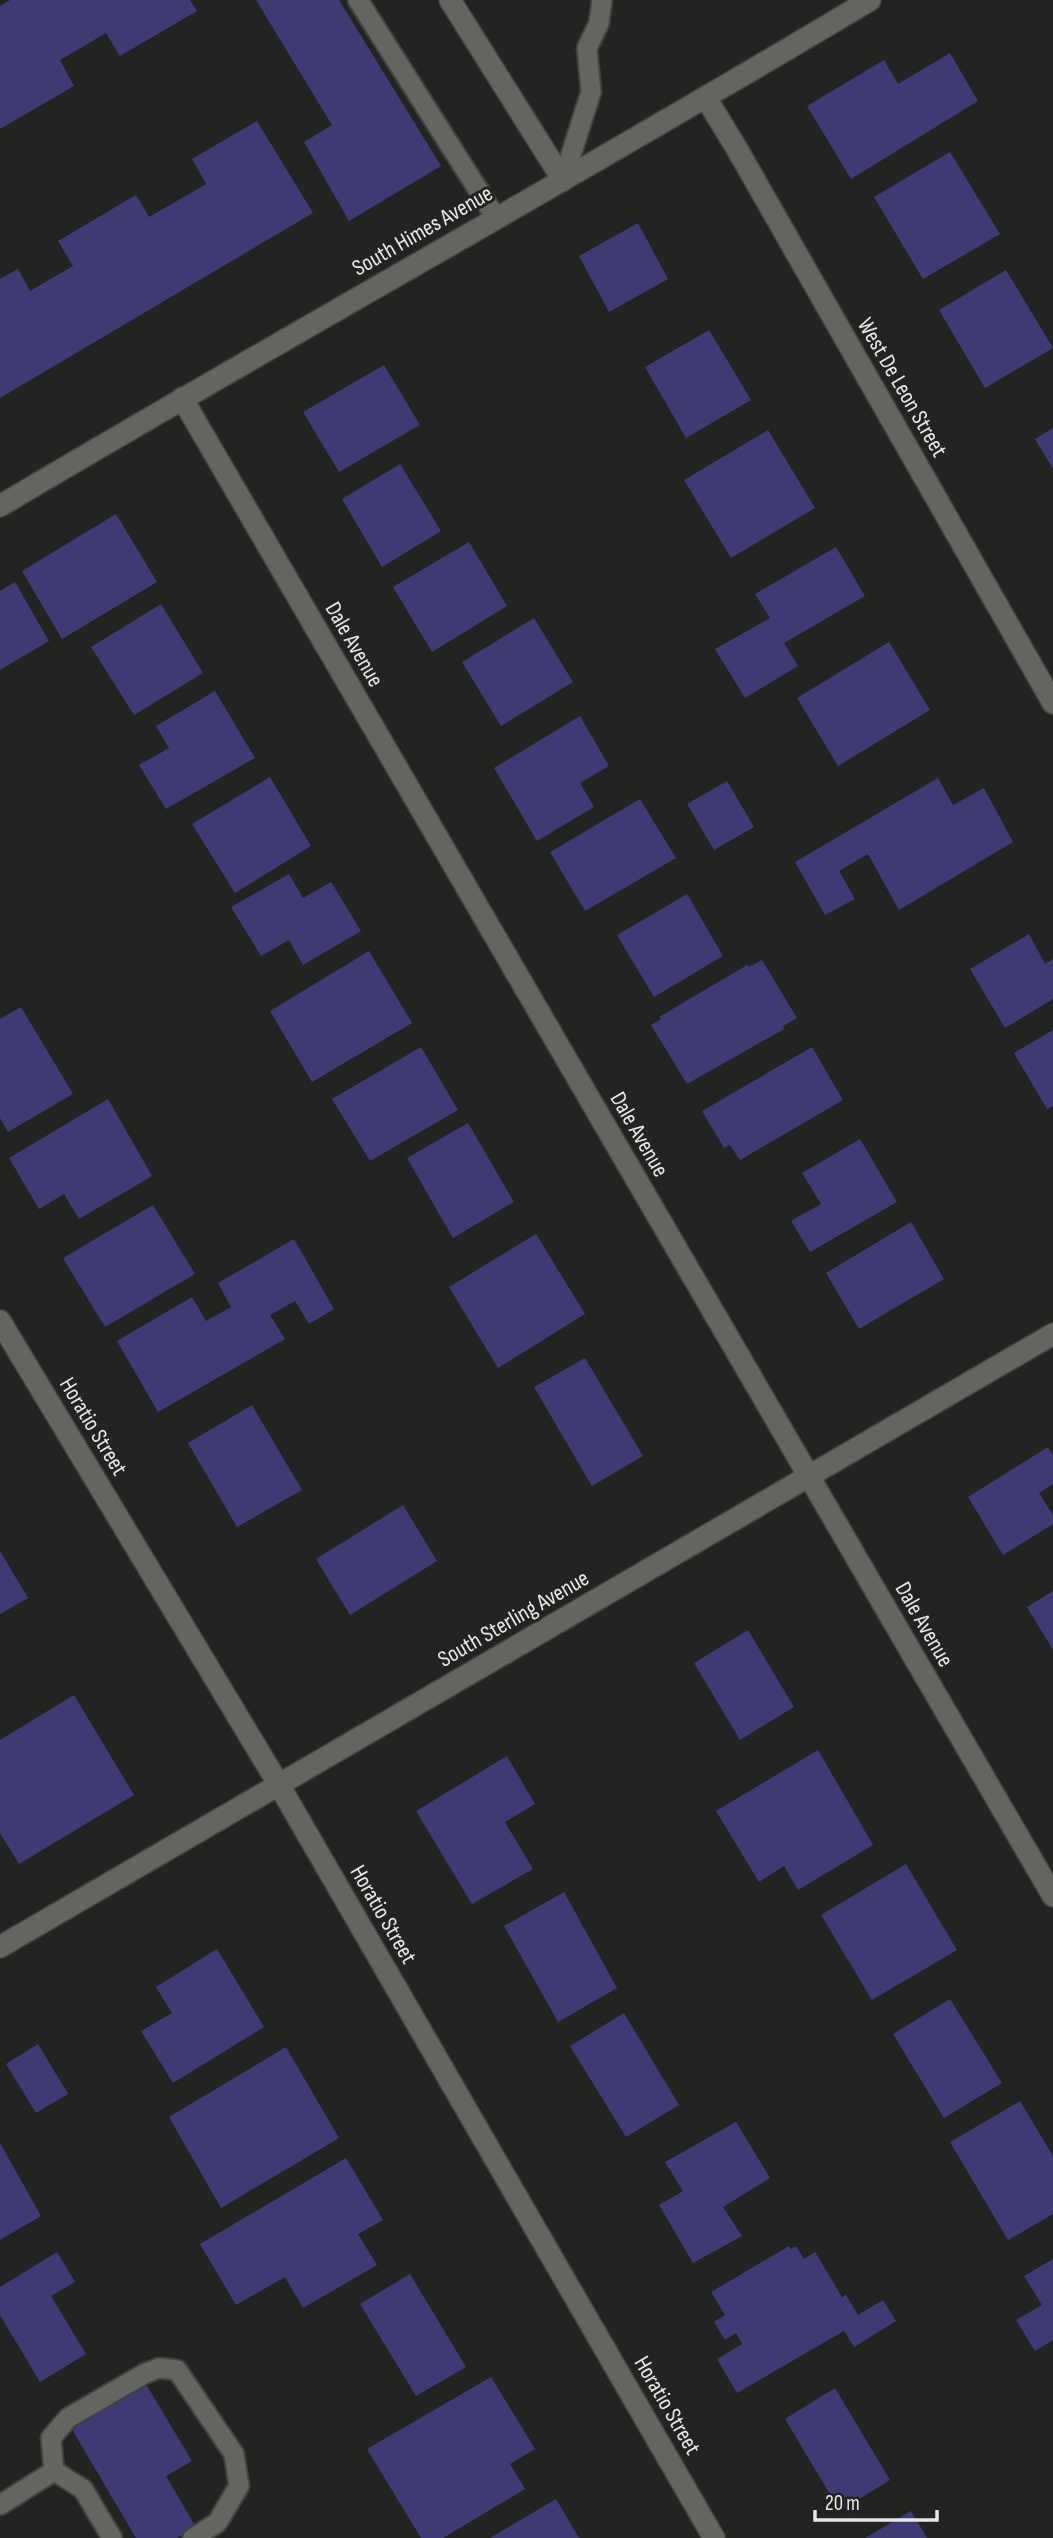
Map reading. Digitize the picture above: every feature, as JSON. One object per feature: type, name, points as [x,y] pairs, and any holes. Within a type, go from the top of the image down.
[{"type":"street","points":[[450,0],[562,180]]},
{"type":"street","name":"South Himes Avenue","points":[[0,506],[182,398],[706,99],[870,0]]},
{"type":"street","name":"West De Leon Street","points":[[706,99],[1053,703]]},
{"type":"street","name":"Dale Avenue","points":[[182,398],[1053,1896]]},
{"type":"street","name":"Horatio Street","points":[[0,1321],[279,1785],[714,2538]]},
{"type":"street","name":"South Sterling Avenue","points":[[0,1947],[1053,1334]]},
{"type":"lane","points":[[358,0],[496,218]]},
{"type":"lane","points":[[562,180],[591,92],[587,48],[599,23],[602,0]]},
{"type":"lane","points":[[54,2471],[51,2438],[68,2418],[144,2374],[159,2368],[177,2370],[234,2454],[239,2486],[217,2523],[194,2538]]},
{"type":"lane","points":[[0,2505],[54,2471]]},
{"type":"lane","points":[[54,2471],[83,2489],[112,2538]]},
{"type":"building","points":[[10,0],[190,0],[197,11],[120,56],[106,33],[60,60],[74,86],[0,129],[0,6]]},
{"type":"building","points":[[256,0],[339,0],[441,166],[349,221],[304,142],[332,125]]},
{"type":"building","points":[[950,53],[978,101],[851,179],[807,106],[884,60],[898,84]]},
{"type":"building","points":[[257,121],[313,213],[0,398],[0,279],[18,269],[30,291],[73,266],[58,241],[136,195],[149,217],[206,184],[192,159]]},
{"type":"building","points":[[950,152],[1000,234],[923,279],[874,197]]},
{"type":"building","points":[[638,223],[668,279],[609,312],[579,256]]},
{"type":"building","points":[[1006,270],[1053,348],[985,388],[939,310]]},
{"type":"building","points":[[709,330],[751,400],[686,438],[645,367]]},
{"type":"building","points":[[384,365],[420,425],[339,472],[303,412]]},
{"type":"building","points":[[1053,428],[1053,469],[1035,439]]},
{"type":"building","points":[[768,430],[815,508],[731,558],[684,480]]},
{"type":"building","points":[[400,464],[441,531],[382,567],[342,499]]},
{"type":"building","points":[[116,514],[157,582],[62,639],[22,571]]},
{"type":"building","points":[[469,542],[507,606],[432,652],[393,587]]},
{"type":"building","points":[[836,547],[865,596],[784,643],[798,666],[745,698],[715,649],[770,618],[755,594]]},
{"type":"building","points":[[15,582],[49,641],[0,670],[0,591]]},
{"type":"building","points":[[161,604],[203,673],[134,715],[91,647]]},
{"type":"building","points":[[534,618],[573,682],[501,726],[462,662]]},
{"type":"building","points":[[889,642],[930,710],[838,766],[797,698]]},
{"type":"building","points":[[215,691],[255,758],[166,809],[139,765],[169,748],[156,726]]},
{"type":"building","points":[[580,716],[609,766],[580,783],[594,807],[537,841],[494,768]]},
{"type":"building","points":[[270,777],[311,846],[235,893],[192,824]]},
{"type":"building","points":[[938,778],[953,805],[984,788],[1013,842],[899,910],[868,854],[839,871],[855,899],[825,915],[795,862]]},
{"type":"building","points":[[727,781],[754,827],[714,850],[687,804]]},
{"type":"building","points":[[640,799],[676,858],[585,911],[550,852]]},
{"type":"building","points":[[289,874],[303,898],[331,882],[361,931],[303,965],[289,940],[261,956],[231,907]]},
{"type":"building","points":[[687,894],[723,956],[654,997],[617,935]]},
{"type":"building","points":[[1029,934],[1045,964],[1053,959],[1053,999],[1005,1028],[970,969]]},
{"type":"building","points":[[369,951],[412,1023],[312,1082],[270,1011]]},
{"type":"building","points":[[762,960],[797,1018],[783,1026],[784,1029],[687,1084],[651,1025],[661,1019],[659,1017],[747,965],[749,967]]},
{"type":"building","points":[[21,1007],[73,1094],[8,1132],[0,1118],[0,1019]]},
{"type":"building","points":[[1053,1030],[1053,1106],[1047,1109],[1014,1053]]},
{"type":"building","points":[[421,1047],[458,1110],[370,1161],[332,1099]]},
{"type":"building","points":[[812,1047],[843,1100],[740,1160],[730,1145],[724,1148],[702,1111]]},
{"type":"building","points":[[108,1099],[152,1176],[79,1219],[64,1194],[39,1209],[9,1158]]},
{"type":"building","points":[[468,1123],[514,1202],[453,1238],[407,1158]]},
{"type":"building","points":[[860,1139],[897,1202],[810,1252],[791,1221],[821,1204],[802,1173]]},
{"type":"building","points":[[153,1205],[195,1274],[105,1327],[63,1258]]},
{"type":"building","points":[[911,1222],[944,1279],[859,1329],[826,1273]]},
{"type":"building","points":[[536,1234],[585,1314],[498,1368],[449,1287]]},
{"type":"building","points":[[294,1239],[334,1309],[309,1324],[295,1301],[270,1315],[285,1339],[158,1412],[117,1341],[192,1297],[206,1321],[231,1307],[218,1283]]},
{"type":"building","points":[[585,1358],[643,1456],[592,1486],[534,1387]]},
{"type":"building","points":[[252,1405],[302,1490],[237,1527],[188,1443]]},
{"type":"building","points":[[1048,1447],[1053,1455],[1053,1484],[1039,1493],[1053,1515],[1053,1524],[1003,1555],[968,1497]]},
{"type":"building","points":[[403,1505],[437,1561],[350,1615],[316,1559]]},
{"type":"building","points":[[0,1551],[28,1598],[0,1614]]},
{"type":"building","points":[[1053,1591],[1053,1650],[1027,1607]]},
{"type":"building","points":[[748,1630],[794,1707],[740,1740],[694,1663]]},
{"type":"building","points":[[74,1695],[134,1795],[19,1864],[0,1833],[0,1740]]},
{"type":"building","points":[[818,1750],[873,1845],[798,1890],[784,1866],[759,1882],[716,1811]]},
{"type":"building","points":[[507,1756],[535,1804],[505,1822],[533,1869],[472,1904],[416,1811]]},
{"type":"building","points":[[906,1864],[957,1950],[872,2000],[821,1915]]},
{"type":"building","points":[[564,1892],[617,1988],[558,2022],[504,1926]]},
{"type":"building","points":[[217,1949],[264,2027],[173,2083],[141,2031],[172,2013],[156,1987]]},
{"type":"building","points":[[950,1999],[1002,2083],[944,2118],[893,2034]]},
{"type":"building","points":[[624,2013],[679,2105],[626,2137],[570,2046]]},
{"type":"building","points":[[38,2044],[68,2094],[36,2113],[6,2064]]},
{"type":"building","points":[[286,2047],[339,2138],[221,2208],[169,2117]]},
{"type":"building","points":[[1020,2101],[1053,2156],[1053,2214],[1008,2240],[950,2142]]},
{"type":"building","points":[[736,2122],[770,2178],[723,2207],[742,2236],[693,2263],[659,2205],[683,2191],[665,2162]]},
{"type":"building","points":[[0,2143],[41,2216],[0,2240]]},
{"type":"building","points":[[346,2158],[383,2220],[358,2234],[377,2265],[303,2308],[285,2277],[236,2305],[200,2244]]},
{"type":"building","points":[[789,2246],[791,2249],[796,2246],[804,2259],[815,2252],[842,2297],[846,2295],[858,2315],[883,2300],[896,2321],[854,2347],[844,2331],[737,2393],[717,2359],[742,2344],[736,2333],[725,2340],[714,2322],[725,2315],[711,2292]]},
{"type":"building","points":[[57,2252],[75,2282],[51,2296],[86,2354],[40,2382],[0,2315],[0,2287]]},
{"type":"building","points":[[1053,2259],[1053,2340],[1035,2351],[1016,2320],[1042,2305],[1024,2276]]},
{"type":"building","points":[[410,2274],[466,2367],[416,2396],[360,2304]]},
{"type":"building","points":[[491,2377],[535,2449],[510,2464],[525,2489],[443,2538],[421,2538],[367,2449]]},
{"type":"building","points":[[144,2381],[192,2461],[166,2476],[196,2527],[177,2538],[136,2538],[70,2426]]},
{"type":"building","points":[[835,2388],[890,2480],[840,2511],[785,2419]]},
{"type":"building","points":[[556,2499],[579,2538],[490,2538]]},
{"type":"building","points":[[911,2511],[927,2538],[865,2538]]}]
